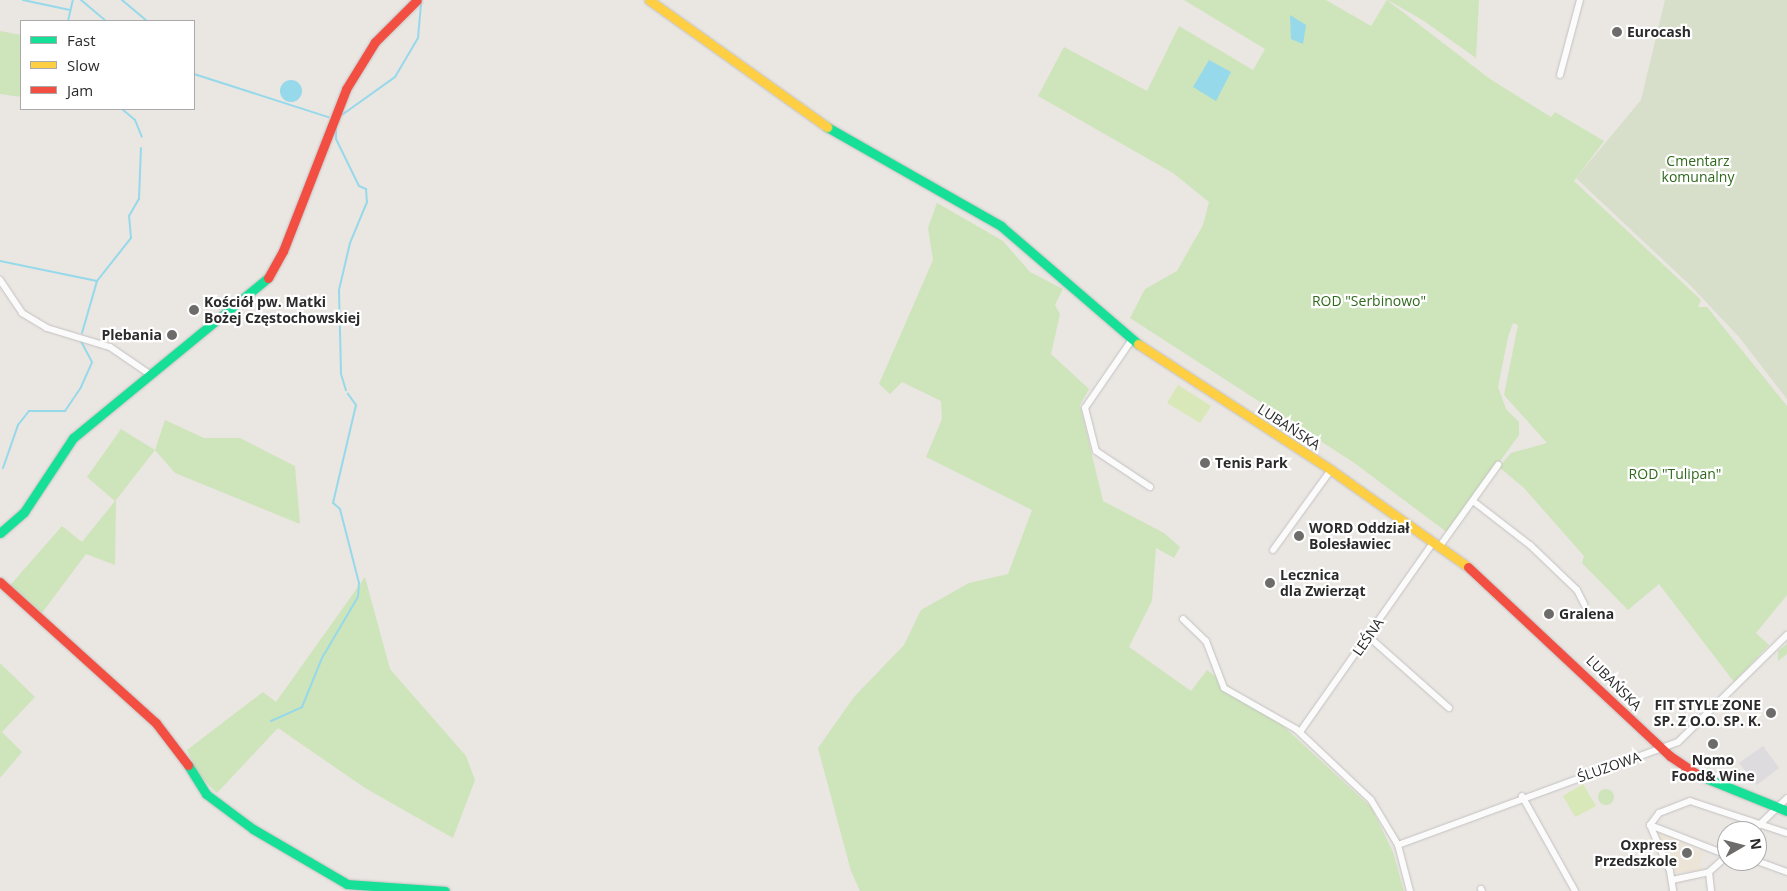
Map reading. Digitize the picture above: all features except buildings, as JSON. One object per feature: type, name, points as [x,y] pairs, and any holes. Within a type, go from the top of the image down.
[{"type":"street","points":[[0,533],[24,512],[43,476],[73,438],[151,375],[272,272],[346,89],[375,42],[418,0]]},
{"type":"street","name":"LUBAŃSKA","points":[[649,0],[848,142],[1001,226],[1131,341],[1332,470],[1437,543],[1532,622],[1661,749],[1699,775],[1787,811]]},
{"type":"street","points":[[1560,75],[1580,0]]},
{"type":"street","points":[[0,280],[22,313],[47,328],[110,347],[151,375]]},
{"type":"street","points":[[1131,341],[1085,408],[1096,451],[1150,487]]},
{"type":"street","points":[[1437,543],[1473,501],[1498,465]]},
{"type":"street","points":[[1273,550],[1332,470]]},
{"type":"street","points":[[1473,501],[1530,546],[1577,590],[1584,604]]},
{"type":"street","name":"LEŚNA","points":[[1300,732],[1437,543]]},
{"type":"street","points":[[0,582],[156,723],[174,742],[206,794],[253,830],[347,884],[445,891]]},
{"type":"street","points":[[1183,619],[1206,641],[1224,688],[1300,732],[1371,800],[1398,845],[1410,891]]},
{"type":"street","name":"ŚLUZOWA","points":[[1398,845],[1522,796],[1678,742],[1787,636]]},
{"type":"street","points":[[1369,637],[1449,708]]},
{"type":"street","points":[[1522,796],[1575,891]]},
{"type":"street","points":[[1763,821],[1787,798]]},
{"type":"street","points":[[1650,825],[1659,813],[1690,801],[1751,821]]},
{"type":"street","points":[[1650,825],[1717,851]]},
{"type":"street","points":[[1650,825],[1672,880],[1673,891]]},
{"type":"street","points":[[1767,826],[1787,833]]},
{"type":"street","points":[[1672,880],[1709,872],[1717,864]]},
{"type":"street","points":[[1767,865],[1787,872]]},
{"type":"street","points":[[1709,872],[1711,891]]},
{"type":"shaded area","points":[[1763,746],[1779,768],[1757,785],[1739,763]]},
{"type":"shaded area","name":"Oxpress Przedszkole","points":[[1658,831],[1704,853],[1699,865],[1704,870],[1674,873],[1671,848],[1656,838]]},
{"type":"green space","name":"ROD \"Serbinowo\"","points":[[1184,0],[1326,0],[1371,26],[1387,0],[1490,79],[1551,117],[1555,112],[1604,141],[1574,181],[1701,300],[1698,307],[1707,307],[1787,406],[1787,595],[1756,633],[1769,645],[1734,682],[1659,584],[1628,610],[1582,563],[1584,556],[1524,488],[1499,467],[1511,453],[1547,443],[1504,395],[1518,325],[1513,323],[1508,337],[1498,387],[1506,409],[1519,422],[1519,435],[1448,533],[1353,462],[1130,318],[1145,289],[1177,271],[1203,225],[1209,202],[1173,173],[1038,96],[1064,47],[1147,91],[1179,26],[1253,70],[1265,49]]},
{"type":"green space","points":[[1388,0],[1479,0],[1476,58],[1424,21]]},
{"type":"green space","name":"Cmentarz komunalny","points":[[1665,0],[1787,0],[1787,399],[1739,337],[1691,286],[1576,178],[1641,100]]},
{"type":"green space","points":[[0,31],[20,35],[20,97],[0,94]]},
{"type":"green space","points":[[937,203],[1003,241],[1030,272],[1063,289],[1055,305],[1060,314],[1051,354],[1089,389],[1080,405],[1103,501],[1164,533],[1180,547],[1174,558],[1156,548],[1152,601],[1129,647],[1191,691],[1207,670],[1281,724],[1371,807],[1393,852],[1404,891],[860,891],[851,871],[818,748],[854,697],[904,645],[921,610],[969,583],[1008,574],[1032,510],[926,457],[942,419],[941,401],[902,382],[890,394],[879,384],[933,260],[928,228]]},
{"type":"green space","points":[[1178,385],[1211,406],[1200,423],[1167,403]]},
{"type":"green space","points":[[165,420],[204,438],[240,438],[295,466],[300,524],[175,473],[155,450]]},
{"type":"green space","points":[[121,429],[155,450],[116,500],[115,565],[86,554],[39,617],[6,590],[62,526],[82,542],[115,501],[87,477]]},
{"type":"green space","points":[[365,577],[390,669],[466,756],[475,780],[453,838],[365,788],[278,728],[217,793],[198,774],[187,750],[263,692],[276,702]]},
{"type":"green space","points":[[1787,644],[1787,654],[1778,661],[1778,651]]},
{"type":"green space","points":[[0,663],[35,697],[2,732],[22,752],[0,778]]},
{"type":"green space","points":[[1583,784],[1596,806],[1575,817],[1563,796]]},
{"type":"green space","points":[[1603,789],[1609,789],[1614,794],[1612,803],[1603,805],[1598,800],[1598,794]]},
{"type":"water","points":[[1290,15],[1306,25],[1303,44],[1291,39]]},
{"type":"water","points":[[1209,60],[1231,72],[1216,101],[1193,87]]},
{"type":"water","points":[[291,80],[299,83],[302,91],[299,99],[291,102],[283,99],[280,91],[283,83]]},
{"type":"waterway","points":[[23,0],[70,10]]},
{"type":"waterway","points":[[68,20],[73,0]]},
{"type":"waterway","points":[[81,0],[105,20]]},
{"type":"waterway","points":[[122,0],[146,20]]},
{"type":"waterway","points":[[339,117],[395,77],[418,38],[421,2]]},
{"type":"waterway","points":[[195,74],[328,117]]},
{"type":"waterway","points":[[123,110],[135,120],[142,137]]},
{"type":"waterway","points":[[336,125],[336,139],[359,186],[366,189],[367,202],[350,243],[339,290],[341,374],[346,390]]},
{"type":"waterway","points":[[0,261],[97,281],[131,238],[129,216],[139,199],[141,148]]},
{"type":"waterway","points":[[82,333],[97,281]]},
{"type":"waterway","points":[[3,468],[18,425],[29,411],[65,411],[81,387],[92,362],[81,341]]},
{"type":"waterway","points":[[271,721],[302,707],[322,658],[358,597],[359,583],[340,509],[333,503],[356,405],[348,394]]},
{"type":"traffic: fast","points":[[827,127],[1001,226],[1138,344]]},
{"type":"traffic: fast","points":[[0,533],[24,512],[73,438],[268,278]]},
{"type":"traffic: fast","points":[[188,765],[206,794],[253,829],[347,884],[445,891]]},
{"type":"traffic: fast","points":[[1698,775],[1787,811]]},
{"type":"traffic: slow","points":[[649,0],[827,127]]},
{"type":"traffic: slow","points":[[1138,344],[1331,470],[1468,567]]},
{"type":"traffic: jam","points":[[268,278],[283,251],[346,89],[375,42],[417,0]]},
{"type":"traffic: jam","points":[[1468,567],[1670,756],[1698,775]]},
{"type":"traffic: jam","points":[[0,582],[156,723],[188,765]]},
{"type":"place","name":"Eurocash","points":[[1617,32]]},
{"type":"place","name":"Kościół pw. Matki Bożej Częstochowskiej","points":[[194,310]]},
{"type":"place","name":"Plebania","points":[[172,335]]},
{"type":"place","name":"Tenis Park","points":[[1205,463]]},
{"type":"place","name":"WORD Oddział Bolesławiec","points":[[1299,536]]},
{"type":"place","name":"Lecznica dla Zwierząt","points":[[1270,583]]},
{"type":"place","name":"Gralena","points":[[1549,614]]},
{"type":"place","name":"FIT STYLE ZONE SP. Z O.O. SP. K.","points":[[1771,713]]},
{"type":"place","name":"Nomo Food& Wine","points":[[1713,744]]},
{"type":"place","name":"Oxpress Przedszkole","points":[[1687,853]]},
{"type":"park label","name":"ROD \"Tulipan\"","points":[[1675,474]]}]
